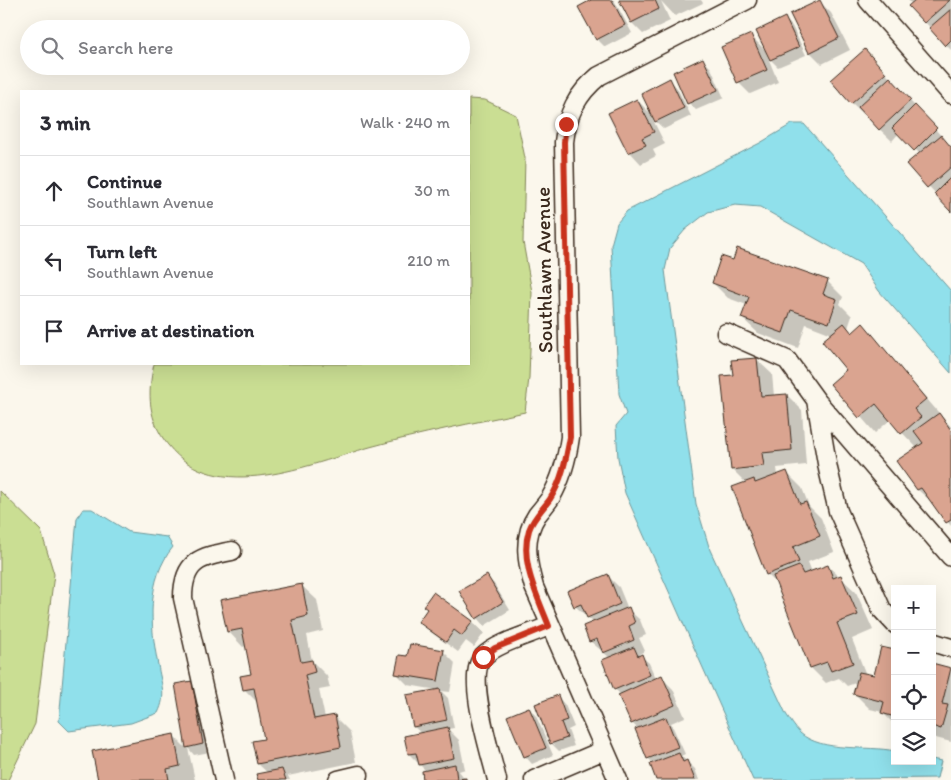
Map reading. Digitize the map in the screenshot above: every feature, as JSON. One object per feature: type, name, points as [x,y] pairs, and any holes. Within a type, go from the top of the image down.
[{"type":"street","name":"Southlawn Avenue","points":[[618,780],[549,626],[534,587],[529,569],[527,548],[529,531],[560,480],[570,437],[564,152],[566,124],[573,105],[582,93],[600,76],[747,0]]},
{"type":"street","points":[[868,0],[951,94]]},
{"type":"street","points":[[726,333],[787,360],[816,400],[951,557]]},
{"type":"street","points":[[816,400],[828,469],[838,511],[882,610],[891,620]]},
{"type":"street","points":[[224,780],[183,598],[183,580],[192,564],[204,556],[232,551]]},
{"type":"street","points":[[497,780],[476,687],[476,668],[483,657],[495,648],[549,626]]},
{"type":"street","points":[[936,643],[951,648]]},
{"type":"street","points":[[534,780],[604,750]]},
{"type":"street","points":[[338,780],[359,775]]},
{"type":"green space","points":[[470,99],[485,100],[516,115],[525,158],[523,242],[532,292],[529,378],[525,412],[408,437],[292,470],[237,477],[211,473],[188,463],[168,445],[161,436],[153,416],[150,396],[154,365],[470,365]]},
{"type":"green space","points":[[0,491],[41,531],[54,574],[35,724],[8,780],[0,780]]},
{"type":"water","points":[[792,124],[804,124],[951,291],[951,373],[879,291],[861,264],[760,207],[735,205],[708,212],[685,230],[670,248],[665,270],[696,504],[710,550],[786,714],[798,731],[810,739],[833,746],[891,750],[891,765],[936,765],[936,760],[941,761],[937,778],[753,780],[625,493],[618,458],[616,426],[626,414],[619,394],[611,245],[617,223],[627,211],[760,143]]},
{"type":"water","points":[[83,509],[92,509],[129,532],[167,537],[173,547],[164,560],[158,574],[152,603],[153,634],[163,695],[158,713],[131,723],[69,731],[59,721],[77,518]]},
{"type":"building","points":[[591,0],[612,0],[625,25],[596,40],[578,7]]},
{"type":"building","points":[[619,0],[655,0],[659,9],[631,23]]},
{"type":"building","points":[[820,0],[839,38],[809,53],[790,14]]},
{"type":"building","points":[[915,0],[950,0],[924,23],[908,6]]},
{"type":"building","points":[[951,9],[951,40],[945,46],[929,28]]},
{"type":"building","points":[[785,17],[799,47],[770,60],[756,31]]},
{"type":"building","points":[[751,34],[767,70],[737,83],[721,47]]},
{"type":"building","points":[[865,49],[886,73],[851,104],[830,80]]},
{"type":"building","points":[[703,58],[718,90],[687,104],[673,72]]},
{"type":"building","points":[[890,77],[911,100],[879,130],[858,107]]},
{"type":"building","points":[[670,78],[684,108],[655,122],[641,93]]},
{"type":"building","points":[[637,99],[654,132],[642,138],[646,145],[628,153],[608,113]]},
{"type":"building","points":[[915,105],[937,128],[914,151],[892,128]]},
{"type":"building","points":[[941,135],[951,147],[951,167],[927,188],[906,164]]},
{"type":"building","points":[[951,177],[951,212],[934,194]]},
{"type":"building","points":[[737,248],[828,280],[823,294],[837,299],[829,323],[791,310],[783,333],[741,318],[749,297],[712,283],[721,256],[733,260]]},
{"type":"building","points":[[844,323],[852,333],[863,323],[926,399],[914,409],[921,417],[901,434],[876,404],[859,418],[830,384],[846,370],[822,341]]},
{"type":"building","points":[[757,358],[761,396],[787,394],[792,450],[762,453],[764,466],[731,470],[721,376],[733,375],[731,360]]},
{"type":"building","points":[[939,413],[951,430],[951,520],[946,523],[921,488],[917,490],[896,461],[923,443],[914,431]]},
{"type":"building","points":[[787,471],[800,504],[806,502],[820,536],[793,547],[799,562],[766,575],[732,487],[754,479],[755,483]]},
{"type":"building","points":[[828,565],[833,578],[841,575],[858,615],[837,623],[853,663],[831,671],[827,662],[810,668],[773,576],[799,566],[803,574]]},
{"type":"building","points":[[608,574],[620,604],[587,618],[581,604],[574,607],[567,591]]},
{"type":"building","points":[[487,575],[503,602],[476,619],[459,591]]},
{"type":"building","points":[[302,584],[308,616],[292,620],[301,662],[312,660],[315,672],[305,675],[314,719],[335,715],[341,747],[257,764],[252,741],[264,739],[254,688],[243,690],[240,676],[251,674],[242,629],[227,632],[220,600]]},
{"type":"building","points":[[433,592],[473,621],[462,636],[454,630],[446,642],[418,622],[427,609],[423,606]]},
{"type":"building","points":[[629,607],[635,623],[629,626],[634,640],[603,653],[597,639],[589,642],[583,626]]},
{"type":"building","points":[[410,644],[444,650],[438,681],[395,674],[399,655],[407,656]]},
{"type":"building","points":[[634,647],[638,656],[642,654],[650,675],[614,690],[602,660]]},
{"type":"building","points":[[881,647],[891,649],[891,716],[881,713],[884,702],[853,694],[859,672],[874,675]]},
{"type":"building","points":[[936,664],[951,668],[942,704],[948,705],[941,729],[936,727]]},
{"type":"building","points":[[662,675],[675,705],[631,724],[618,695]]},
{"type":"building","points":[[192,681],[203,744],[186,748],[175,684]]},
{"type":"building","points":[[440,689],[447,720],[413,727],[406,695]]},
{"type":"building","points":[[558,695],[567,720],[561,722],[567,738],[550,744],[535,704]]},
{"type":"building","points":[[529,707],[546,748],[524,757],[507,716]]},
{"type":"building","points":[[666,717],[678,747],[647,759],[635,729]]},
{"type":"building","points":[[448,727],[454,758],[419,765],[416,753],[408,754],[404,736]]},
{"type":"building","points":[[174,734],[180,766],[167,769],[169,780],[98,780],[92,751]]},
{"type":"building","points":[[679,753],[683,762],[687,760],[695,780],[656,780],[650,764]]},
{"type":"building","points":[[455,764],[457,779],[466,778],[466,780],[423,780],[422,771]]},
{"type":"building","points":[[282,769],[286,780],[258,780],[256,774]]},
{"type":"route","points":[[483,657],[495,648],[549,626],[534,587],[529,569],[527,548],[529,531],[560,480],[570,437],[564,142],[566,124]]}]
